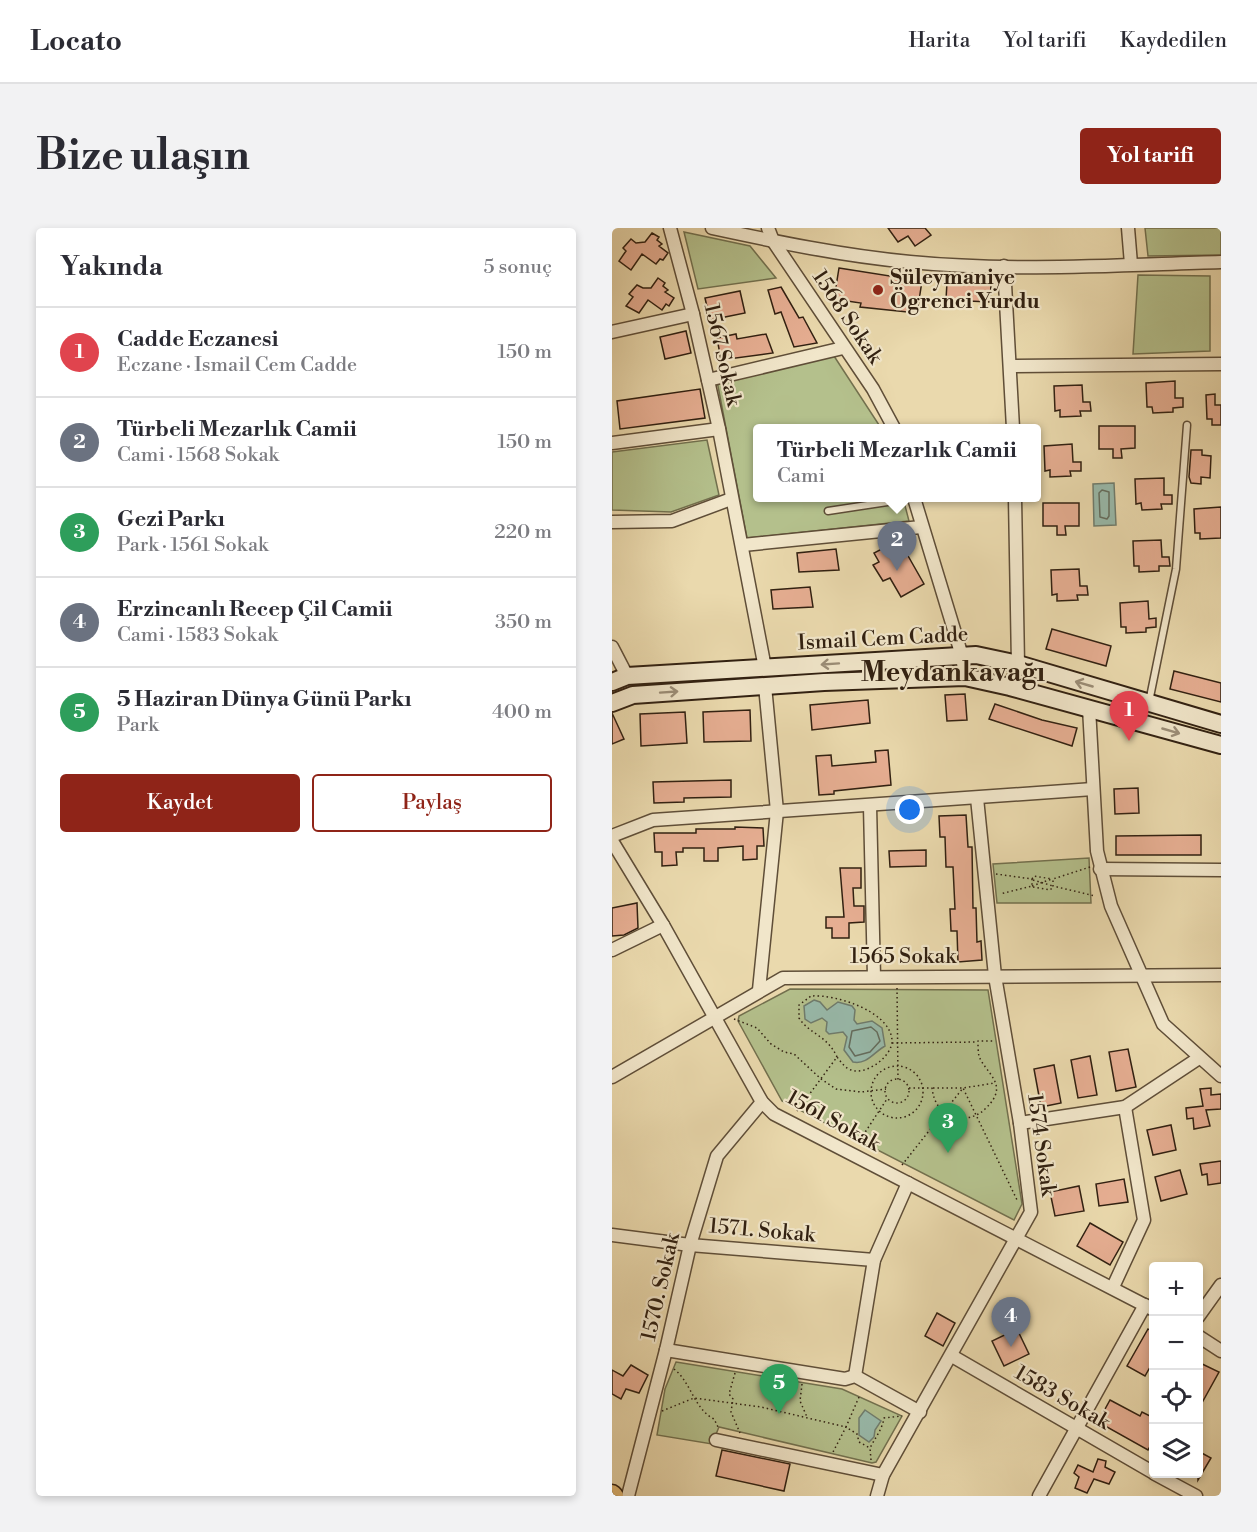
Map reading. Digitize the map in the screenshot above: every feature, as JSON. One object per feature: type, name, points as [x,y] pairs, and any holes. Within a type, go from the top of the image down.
[{"type":"main road","name":"Ismail Cem Cadde","points":[[620,679],[976,655],[1018,664],[1221,724]]},
{"type":"main road","name":"Ismail Cem Cadde","points":[[612,703],[633,695],[765,686],[965,677],[1010,687],[1221,745]]},
{"type":"street","name":"1567 Sokak","points":[[670,228],[693,314],[719,429],[765,668]]},
{"type":"street","points":[[712,228],[773,241],[910,262],[1004,266],[1221,262]]},
{"type":"street","name":"1568 Sokak","points":[[768,228],[773,241],[843,348],[873,389],[891,424]]},
{"type":"street","points":[[1128,228],[1131,264]]},
{"type":"street","points":[[1004,266],[1013,424]]},
{"type":"street","points":[[612,332],[693,314]]},
{"type":"street","points":[[708,380],[843,348]]},
{"type":"street","points":[[1011,366],[1221,364]]},
{"type":"street","points":[[612,443],[719,429]]},
{"type":"street","points":[[612,522],[672,521],[731,499]]},
{"type":"street","points":[[915,502],[962,656],[965,677]]},
{"type":"street","points":[[1010,687],[1018,664],[1015,502]]},
{"type":"street","points":[[743,545],[921,527]]},
{"type":"street","points":[[612,647],[620,679]]},
{"type":"street","points":[[759,990],[777,812],[765,686]]},
{"type":"street","points":[[1089,708],[1096,868],[1163,1024],[1221,1076]]},
{"type":"street","points":[[612,836],[653,820],[1093,789]]},
{"type":"street","name":"1574 Sokak","points":[[877,1496],[883,1475],[1031,1212],[1020,1123],[996,976],[977,798]]},
{"type":"street","points":[[870,806],[874,977]]},
{"type":"street","name":"1561 Sokak","points":[[612,841],[663,925],[762,1102],[774,1114],[1149,1307]]},
{"type":"street","points":[[1096,868],[1221,870]]},
{"type":"street","points":[[612,950],[663,925]]},
{"type":"street","name":"1565 Sokak","points":[[612,1077],[783,978],[1221,975]]},
{"type":"street","points":[[1020,1123],[1125,1107],[1199,1058]]},
{"type":"street","name":"1570. Sokak","points":[[628,1496],[666,1350],[690,1245],[717,1156],[762,1102]]},
{"type":"street","points":[[1113,1287],[1144,1220],[1125,1107]]},
{"type":"street","points":[[855,1376],[874,1260],[908,1183]]},
{"type":"street","name":"1571. Sokak","points":[[612,1235],[690,1245],[874,1260]]},
{"type":"street","points":[[1199,1316],[1221,1285]]},
{"type":"street","points":[[1039,1496],[1075,1429],[1149,1307]]},
{"type":"street","points":[[1203,1339],[1221,1352]]},
{"type":"street","points":[[666,1350],[845,1379],[855,1376],[920,1412]]},
{"type":"street","name":"1583 Sokak","points":[[952,1356],[1149,1470]]},
{"type":"street","points":[[716,1440],[883,1475]]},
{"type":"street","name":"1583 Sokak","points":[[1163,1478],[1196,1496]]},
{"type":"lane","points":[[1149,703],[1176,569],[1186,425]]},
{"type":"lane","points":[[828,511],[888,502]]},
{"type":"path","points":[[994,896],[1096,868]]},
{"type":"path","points":[[992,873],[1032,879],[1095,896]]},
{"type":"path","points":[[1032,879],[1034,876],[1053,879]]},
{"type":"path","points":[[1032,879],[1032,886]]},
{"type":"path","points":[[1032,886],[1035,889],[1050,890],[1053,886],[1053,879]]},
{"type":"path","points":[[897,986],[898,1080]]},
{"type":"path","points":[[811,996],[836,998],[854,1003],[887,1027],[892,1042],[885,1055],[876,1064],[855,1071],[847,1068],[827,1041],[799,1018],[799,1005],[811,996]]},
{"type":"path","points":[[733,1019],[757,1028],[771,1044],[784,1052],[794,1054],[821,1079],[836,1089],[870,1092],[886,1089],[891,1082],[898,1080],[905,1082],[909,1088],[908,1096],[903,1102],[895,1103],[888,1099]]},
{"type":"path","points":[[892,1042],[998,1040]]},
{"type":"path","points":[[932,1088],[935,1102],[944,1113],[957,1118],[977,1115],[992,1102],[996,1083],[981,1059],[978,1041]]},
{"type":"path","points":[[797,1111],[837,1057]]},
{"type":"path","points":[[876,1064],[883,1069]]},
{"type":"path","points":[[898,1066],[915,1073],[923,1088],[922,1098],[912,1113],[896,1118],[880,1112],[874,1106],[870,1092],[872,1082],[883,1069],[898,1066]]},
{"type":"path","points":[[909,1088],[963,1088],[996,1083]]},
{"type":"path","points":[[902,1165],[963,1088]]},
{"type":"path","points":[[963,1088],[1022,1211]]},
{"type":"path","points":[[858,1143],[888,1099],[886,1089]]},
{"type":"path","points":[[673,1368],[688,1382],[694,1398],[707,1416],[714,1419],[718,1427]]},
{"type":"path","points":[[735,1372],[729,1394],[732,1402],[731,1412],[740,1433]]},
{"type":"path","points":[[803,1383],[800,1401],[808,1417]]},
{"type":"path","points":[[830,1464],[835,1447],[845,1432],[859,1397]]},
{"type":"path","points":[[661,1412],[694,1398],[732,1402],[846,1426],[857,1434],[859,1442],[870,1448]]},
{"type":"path","points":[[872,1463],[870,1448],[878,1438],[878,1431],[884,1418],[902,1416]]},
{"type":"green space","points":[[1145,228],[1221,228],[1221,255],[1148,256]]},
{"type":"green space","points":[[684,232],[750,246],[776,278],[698,289]]},
{"type":"green space","points":[[1138,275],[1210,276],[1210,351],[1133,354]]},
{"type":"green space","points":[[834,356],[878,424],[753,424],[753,502],[904,502],[909,521],[747,538],[717,381]]},
{"type":"green space","points":[[707,440],[719,495],[671,512],[612,510],[612,452]]},
{"type":"green space","points":[[1089,858],[1091,903],[997,903],[993,864]]},
{"type":"green space","points":[[790,989],[988,990],[1022,1204],[1014,1220],[782,1101],[738,1021],[739,1016]]},
{"type":"green space","points":[[676,1362],[842,1389],[902,1416],[876,1462],[872,1463],[719,1427],[712,1444],[657,1435],[665,1389]]},
{"type":"water","points":[[1114,483],[1116,525],[1094,526],[1093,484]]},
{"type":"water","points":[[814,1000],[820,1002],[827,1010],[838,1002],[852,1006],[855,1010],[854,1020],[857,1024],[872,1021],[882,1028],[885,1046],[862,1062],[853,1062],[844,1050],[847,1037],[843,1032],[829,1034],[826,1031],[827,1022],[822,1018],[811,1023],[805,1019],[804,1006]]},
{"type":"water","points":[[865,1410],[881,1421],[875,1430],[874,1437],[869,1442],[859,1435],[859,1418]]},
{"type":"building","points":[[888,228],[925,228],[931,235],[915,246],[908,236],[898,242]]},
{"type":"building","points":[[652,233],[659,237],[657,240],[662,244],[659,246],[668,253],[663,260],[660,259],[656,264],[642,254],[631,270],[619,261],[626,251],[623,248],[631,239],[636,243],[645,242]]},
{"type":"building","name":"Süleymaniye Ögrenci Yurdu","points":[[839,268],[922,281],[917,313],[860,307],[861,303],[834,299]]},
{"type":"building","points":[[658,278],[665,283],[663,286],[668,290],[665,292],[674,298],[669,306],[666,304],[662,310],[648,300],[639,313],[626,306],[633,297],[629,294],[637,285],[651,288]]},
{"type":"building","points":[[947,282],[991,284],[990,302],[946,300]]},
{"type":"building","points":[[781,287],[799,318],[803,317],[817,343],[794,347],[781,312],[775,314],[768,290]]},
{"type":"building","points":[[740,291],[745,313],[710,320],[705,298]]},
{"type":"building","points":[[686,331],[691,353],[665,359],[660,337]]},
{"type":"building","points":[[736,334],[737,339],[766,334],[773,353],[721,360],[717,338]]},
{"type":"building","points":[[1175,381],[1175,398],[1183,398],[1183,407],[1173,408],[1173,412],[1153,413],[1152,407],[1147,407],[1146,383]]},
{"type":"building","points":[[1082,385],[1083,402],[1090,402],[1091,411],[1080,411],[1081,416],[1060,417],[1060,410],[1055,411],[1054,386]]},
{"type":"building","points":[[700,389],[705,418],[620,429],[617,401]]},
{"type":"building","points":[[1215,394],[1215,405],[1221,405],[1221,425],[1212,425],[1212,419],[1207,419],[1206,395]]},
{"type":"building","points":[[1099,426],[1135,426],[1135,448],[1121,449],[1122,458],[1113,458],[1113,449],[1099,449]]},
{"type":"building","points":[[1072,444],[1073,462],[1081,462],[1081,471],[1070,471],[1071,476],[1050,477],[1050,470],[1045,471],[1044,446]]},
{"type":"building","points":[[1191,450],[1202,450],[1202,455],[1211,456],[1210,478],[1201,477],[1201,484],[1191,483],[1189,477]]},
{"type":"building","points":[[1164,478],[1164,495],[1172,495],[1172,504],[1161,504],[1162,509],[1142,510],[1141,503],[1136,504],[1135,479]]},
{"type":"building","points":[[1043,503],[1079,503],[1079,526],[1065,526],[1066,535],[1057,535],[1057,526],[1043,526]]},
{"type":"building","points":[[1221,507],[1221,538],[1200,539],[1200,533],[1195,533],[1194,509]]},
{"type":"building","points":[[899,540],[924,584],[901,597],[890,578],[883,581],[873,565],[879,562],[874,553]]},
{"type":"building","points":[[1161,540],[1162,557],[1169,557],[1170,566],[1159,566],[1159,571],[1139,572],[1139,566],[1134,566],[1133,541]]},
{"type":"building","points":[[836,549],[839,570],[799,572],[797,553]]},
{"type":"building","points":[[1079,569],[1080,586],[1087,586],[1088,595],[1077,595],[1078,600],[1057,601],[1057,594],[1052,595],[1051,570]]},
{"type":"building","points":[[810,587],[813,607],[773,609],[771,590]]},
{"type":"building","points":[[1148,601],[1149,619],[1156,618],[1156,627],[1146,628],[1146,632],[1126,633],[1126,627],[1121,627],[1120,603]]},
{"type":"building","points":[[1052,629],[1111,646],[1106,666],[1046,649]]},
{"type":"building","points":[[1174,671],[1221,683],[1221,702],[1170,689]]},
{"type":"building","points":[[965,694],[967,720],[947,721],[945,695]]},
{"type":"building","points":[[868,700],[870,723],[812,730],[810,705]]},
{"type":"building","points":[[995,704],[1042,720],[1077,728],[1072,746],[989,719]]},
{"type":"building","points":[[750,710],[751,741],[704,742],[703,712]]},
{"type":"building","points":[[685,712],[687,743],[641,746],[640,714]]},
{"type":"building","points":[[612,713],[624,739],[612,744]]},
{"type":"building","points":[[888,750],[891,785],[834,791],[834,794],[819,795],[816,756],[831,755],[832,766],[876,762],[875,751]]},
{"type":"building","points":[[731,780],[731,797],[684,798],[684,802],[654,803],[653,782]]},
{"type":"building","points":[[1138,788],[1139,813],[1115,814],[1114,789]]},
{"type":"building","points":[[966,815],[968,847],[972,847],[973,908],[976,908],[977,942],[981,941],[982,960],[958,962],[957,931],[951,931],[950,909],[955,909],[953,867],[946,867],[945,837],[940,837],[939,816]]},
{"type":"building","points":[[735,827],[763,828],[764,846],[757,846],[757,859],[743,860],[743,846],[718,848],[718,861],[704,861],[704,848],[683,848],[683,852],[676,852],[677,865],[662,866],[662,852],[655,852],[654,833],[696,833],[696,829],[735,829]]},
{"type":"building","points":[[1201,835],[1201,855],[1116,855],[1116,836]]},
{"type":"building","points":[[926,850],[926,866],[890,867],[889,851]]},
{"type":"building","points":[[840,868],[861,868],[861,888],[853,888],[854,906],[864,906],[864,922],[849,923],[849,938],[832,938],[832,928],[826,928],[826,917],[844,917]]},
{"type":"building","points":[[637,903],[638,928],[624,935],[612,936],[612,908]]},
{"type":"building","points":[[1128,1049],[1136,1087],[1116,1091],[1109,1052]]},
{"type":"building","points":[[1090,1056],[1097,1095],[1078,1098],[1071,1060]]},
{"type":"building","points":[[1054,1065],[1061,1103],[1041,1107],[1034,1069]]},
{"type":"building","points":[[1211,1088],[1211,1095],[1221,1094],[1221,1109],[1206,1110],[1210,1126],[1194,1129],[1193,1118],[1187,1119],[1186,1108],[1203,1106],[1200,1089]]},
{"type":"building","points":[[1171,1125],[1176,1150],[1153,1155],[1147,1130]]},
{"type":"building","points":[[1221,1161],[1221,1183],[1208,1185],[1207,1174],[1202,1175],[1200,1164]]},
{"type":"building","points":[[1180,1170],[1187,1194],[1161,1201],[1155,1177]]},
{"type":"building","points":[[1124,1179],[1128,1202],[1099,1206],[1096,1184]]},
{"type":"building","points":[[1079,1186],[1084,1211],[1055,1216],[1050,1192]]},
{"type":"building","points":[[1090,1223],[1123,1242],[1110,1265],[1077,1246]]},
{"type":"building","points":[[937,1313],[955,1323],[943,1346],[925,1336]]},
{"type":"building","points":[[1017,1329],[1029,1354],[1004,1366],[992,1341]]},
{"type":"building","points":[[1148,1329],[1149,1369],[1145,1376],[1127,1366]]},
{"type":"building","points":[[1203,1364],[1219,1372],[1203,1401]]},
{"type":"building","points":[[631,1365],[648,1375],[639,1393],[626,1389],[621,1399],[612,1394],[612,1370],[623,1376]]},
{"type":"building","points":[[1110,1400],[1140,1416],[1142,1412],[1149,1416],[1149,1448],[1148,1450],[1098,1422]]},
{"type":"building","points":[[722,1450],[790,1464],[784,1491],[716,1476]]},
{"type":"building","points":[[1203,1454],[1211,1458],[1203,1472]]},
{"type":"building","points":[[1098,1459],[1106,1461],[1105,1467],[1115,1472],[1109,1484],[1094,1479],[1087,1493],[1075,1488],[1079,1477],[1074,1473],[1078,1465],[1093,1472]]},
{"type":"place","name":"Süleymaniye Ögrenci Yurdu","points":[[878,290]]},
{"type":"place","name":"Türbeli Mezarlık Camii","points":[[897,571]]},
{"type":"place","name":"Cadde Eczanesi","points":[[1129,741]]},
{"type":"place","name":"Gezi Parkı","points":[[948,1153]]},
{"type":"place","name":"Erzincanlı Recep Çil Camii","points":[[1011,1347]]},
{"type":"place","name":"5 Haziran Dünya Günü Parkı","points":[[779,1414]]},
{"type":"district","name":"Meydankavağı","points":[[953,673]]}]
